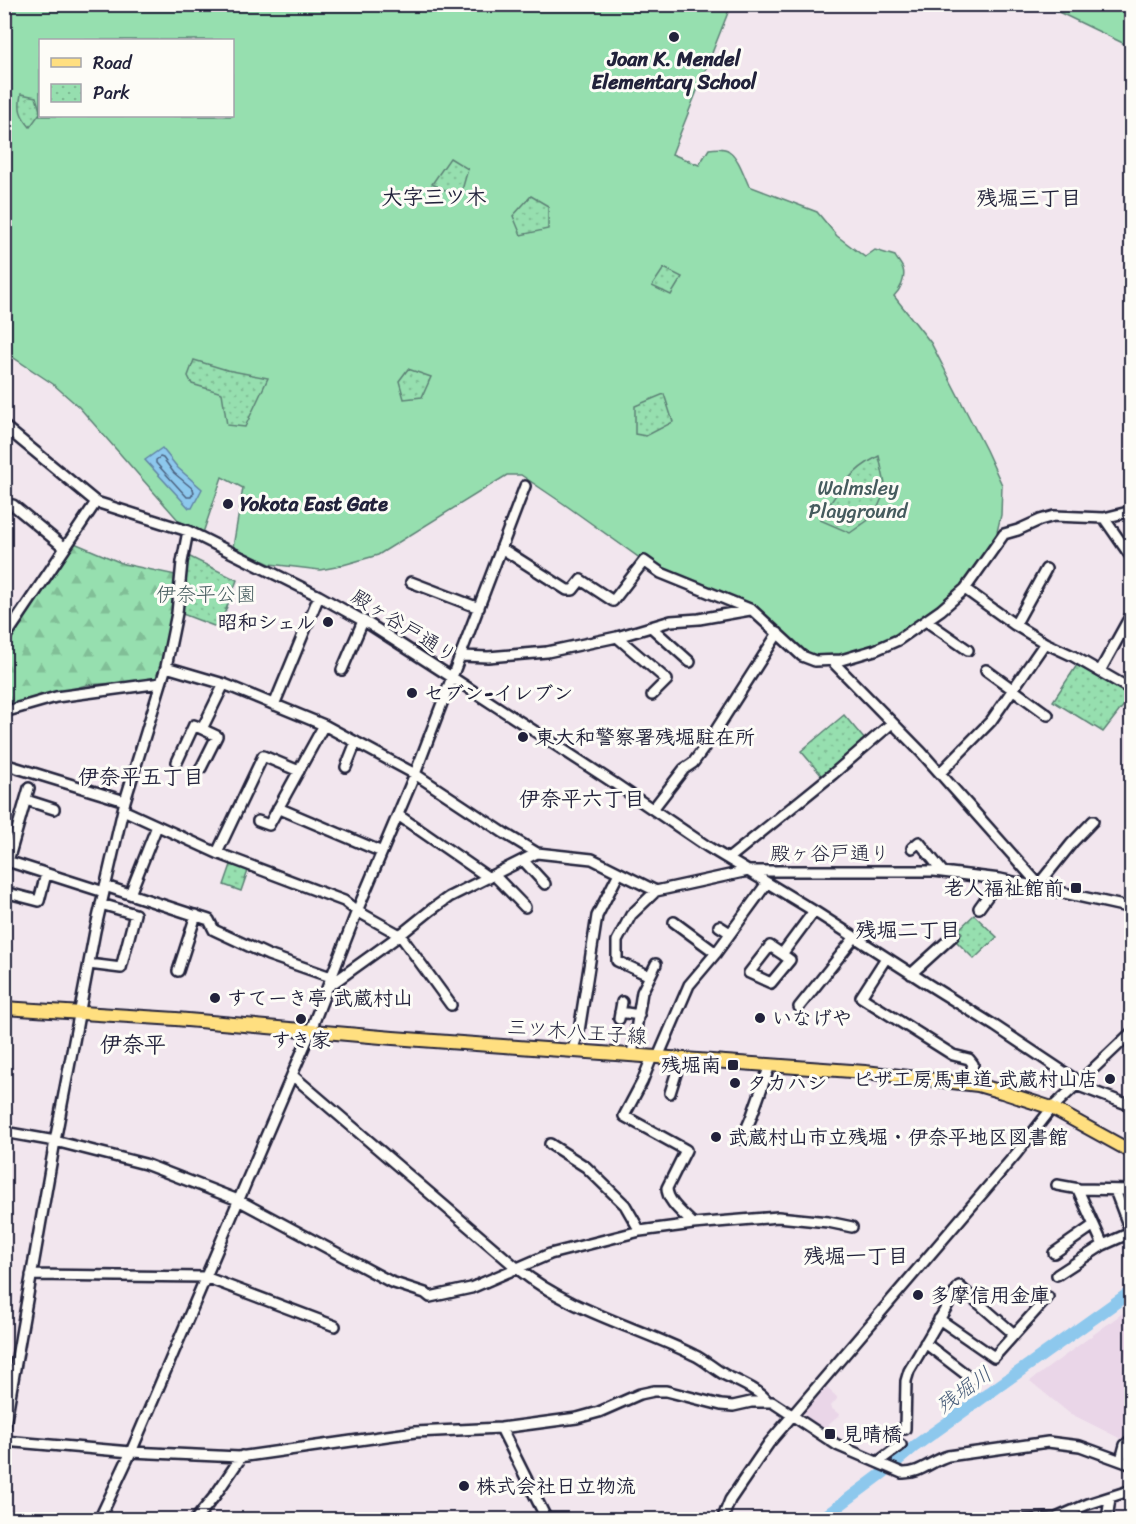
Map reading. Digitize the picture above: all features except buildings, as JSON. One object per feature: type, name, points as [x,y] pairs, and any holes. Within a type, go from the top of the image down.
[{"type":"main road","name":"三ツ木八王子線","points":[[4,1008],[865,1072],[968,1084],[1052,1108],[1131,1152]]},
{"type":"street","name":"殿ヶ谷戸通り","points":[[4,426],[96,502],[188,531],[319,596],[453,678],[748,871],[943,872],[1040,886],[1131,906]]},
{"type":"street","points":[[99,1520],[131,1452],[311,1030],[357,911],[453,678],[525,486]]},
{"type":"street","points":[[4,639],[96,502]]},
{"type":"street","points":[[12,505],[65,548]]},
{"type":"street","points":[[501,548],[567,590],[573,590],[581,580],[613,601],[644,561],[661,573],[752,610],[805,658],[815,661],[832,661],[854,657],[886,646],[941,610],[965,589],[1004,534],[1054,516],[1104,518],[1131,511]]},
{"type":"street","points":[[1104,518],[1129,554],[1131,553]]},
{"type":"street","points":[[4,1431],[55,1142],[104,889],[124,806],[166,667],[177,613],[182,562],[188,531]]},
{"type":"street","points":[[1015,625],[1046,569]]},
{"type":"street","points":[[411,582],[478,608]]},
{"type":"street","points":[[965,589],[1015,625],[1131,690]]},
{"type":"street","points":[[274,705],[319,596]]},
{"type":"street","points":[[461,656],[488,657],[547,652],[617,637],[671,621],[752,610]]},
{"type":"street","points":[[1100,671],[1131,613]]},
{"type":"street","points":[[342,670],[363,621]]},
{"type":"street","points":[[926,621],[968,650]]},
{"type":"street","points":[[651,627],[690,662]]},
{"type":"street","points":[[653,809],[709,741],[778,633]]},
{"type":"street","points":[[617,637],[666,680],[652,695]]},
{"type":"street","points":[[940,773],[991,721],[1045,643]]},
{"type":"street","points":[[832,661],[940,773],[1040,886],[1072,843],[1093,821]]},
{"type":"street","points":[[166,667],[224,684],[356,742],[415,774],[537,853],[592,860],[656,891]]},
{"type":"street","points":[[986,670],[1048,715]]},
{"type":"street","points":[[4,712],[56,697],[161,683]]},
{"type":"street","points":[[202,729],[224,684]]},
{"type":"street","points":[[728,859],[892,723]]},
{"type":"street","points":[[177,762],[194,725],[217,736],[201,768]]},
{"type":"street","points":[[258,821],[269,825],[324,726]]},
{"type":"street","points":[[346,767],[356,742]]},
{"type":"street","points":[[217,853],[263,756],[299,771]]},
{"type":"street","points":[[4,764],[124,806],[157,826],[217,853],[344,901],[357,911],[400,935],[451,1005]]},
{"type":"street","points":[[29,788],[6,861],[46,874],[130,894],[196,915],[209,920],[214,930],[267,955],[331,977]]},
{"type":"street","points":[[26,800],[54,809]]},
{"type":"street","points":[[278,808],[382,852]]},
{"type":"street","points":[[398,815],[491,877],[525,907]]},
{"type":"street","points":[[130,894],[157,826]]},
{"type":"street","points":[[912,848],[919,842],[943,872]]},
{"type":"street","points":[[327,988],[449,897],[537,853]]},
{"type":"street","points":[[523,860],[545,884]]},
{"type":"street","points":[[650,976],[617,962],[617,941],[631,915],[656,891],[748,871],[996,1026],[1078,1084],[1131,1106]]},
{"type":"street","points":[[572,1051],[579,1032],[597,916],[619,873]]},
{"type":"street","points":[[4,892],[39,901],[46,874]]},
{"type":"street","points":[[979,908],[1000,879]]},
{"type":"street","points":[[693,1224],[666,1192],[686,1150],[624,1116],[689,984],[716,952],[767,883]]},
{"type":"street","points":[[89,964],[121,968],[135,914],[101,904]]},
{"type":"street","points":[[782,954],[814,911]]},
{"type":"street","points":[[178,971],[196,915]]},
{"type":"street","points":[[674,922],[716,952]]},
{"type":"street","points":[[719,926],[730,933]]},
{"type":"street","points":[[911,974],[954,935]]},
{"type":"street","points":[[799,1007],[855,938]]},
{"type":"street","points":[[886,957],[861,997],[952,1055],[969,1059],[973,1064],[968,1084]]},
{"type":"street","points":[[632,1055],[642,992],[656,964]]},
{"type":"street","points":[[622,1002],[619,1015],[639,1016]]},
{"type":"street","points":[[722,1520],[725,1501],[793,1415],[1016,1154],[1052,1108],[1131,1032]]},
{"type":"street","points":[[670,1093],[681,1058]]},
{"type":"street","points":[[742,1139],[770,1065]]},
{"type":"street","points":[[292,1076],[542,1287],[586,1310],[696,1356],[760,1394],[767,1401]]},
{"type":"street","points":[[4,1132],[145,1164],[237,1200],[391,1282],[425,1293],[430,1297],[471,1288],[550,1254],[640,1231],[778,1217],[852,1227]]},
{"type":"street","points":[[550,1143],[586,1167],[625,1205],[640,1231]]},
{"type":"street","points":[[1057,1185],[1078,1189],[1131,1190]]},
{"type":"street","points":[[1078,1189],[1103,1245]]},
{"type":"street","points":[[1057,1275],[1103,1245],[1130,1233],[1116,1193],[1117,1190]]},
{"type":"street","points":[[1054,1253],[1094,1225]]},
{"type":"street","points":[[31,1275],[205,1277],[335,1326]]},
{"type":"street","points":[[905,1429],[908,1376],[959,1286],[1014,1334]]},
{"type":"street","points":[[939,1319],[994,1357],[1048,1297]]},
{"type":"street","points":[[925,1343],[972,1379]]},
{"type":"street","points":[[4,1441],[131,1452],[242,1456],[415,1432],[501,1428],[588,1416],[640,1394],[671,1391],[721,1405],[733,1406],[767,1401],[776,1404],[837,1445],[899,1473],[916,1472],[935,1460],[948,1456],[1048,1442],[1080,1446],[1131,1465]]},
{"type":"street","points":[[501,1428],[547,1520]]},
{"type":"street","points":[[1121,1460],[1125,1445],[1131,1439]]},
{"type":"street","points":[[878,1463],[901,1445]]},
{"type":"street","points":[[195,1520],[242,1456]]},
{"type":"street","points":[[1025,1520],[1071,1516],[1088,1504],[1131,1490]]},
{"type":"street","points":[[1107,1520],[1110,1498]]},
{"type":"shaded area","points":[[1131,1307],[1131,1437],[1125,1441],[1069,1413],[1030,1381]]},
{"type":"shaded area","points":[[826,1387],[837,1397],[830,1407],[840,1415],[823,1430],[805,1417],[804,1412]]},
{"type":"green space","points":[[4,5],[731,5],[672,154],[699,165],[709,149],[727,150],[733,154],[749,186],[817,212],[837,236],[865,257],[875,250],[895,256],[902,267],[904,277],[894,296],[931,343],[986,450],[1002,485],[1001,515],[993,549],[980,568],[934,616],[854,657],[802,656],[752,610],[644,561],[521,475],[507,475],[378,555],[320,570],[270,564],[233,547],[243,488],[222,477],[203,533],[179,521],[79,407],[53,384],[5,352]]},
{"type":"green space","points":[[1044,5],[1131,5],[1131,47]]},
{"type":"green space","points":[[21,94],[36,97],[39,114],[30,127],[24,119],[20,104]]},
{"type":"green space","points":[[450,158],[468,169],[460,197],[432,184]]},
{"type":"green space","points":[[531,196],[548,206],[548,229],[521,235],[513,216]]},
{"type":"green space","points":[[664,268],[682,277],[671,295],[652,286]]},
{"type":"green space","points":[[194,360],[227,370],[268,378],[245,427],[227,425],[222,393],[192,384],[188,376]]},
{"type":"green space","points":[[408,369],[431,377],[422,397],[404,399],[399,381]]},
{"type":"green space","points":[[664,394],[673,422],[646,436],[635,434],[635,406]]},
{"type":"green space","name":"Walmsley Playground","points":[[879,456],[886,489],[874,516],[850,533],[820,520],[838,491],[852,475]]},
{"type":"green space","points":[[72,542],[124,564],[176,575],[170,628],[159,680],[86,685],[5,709],[5,614],[17,623]]},
{"type":"green space","name":"伊奈平公園","points":[[186,555],[237,580],[219,628],[180,613]]},
{"type":"green space","points":[[1079,662],[1131,692],[1131,696],[1103,732],[1053,701]]},
{"type":"green space","points":[[844,715],[865,740],[822,776],[801,751]]},
{"type":"green space","points":[[232,862],[249,868],[241,891],[224,885]]},
{"type":"green space","points":[[974,915],[997,937],[974,959],[955,940],[962,933],[959,929]]},
{"type":"water","points":[[162,448],[178,468],[202,489],[192,508],[189,508],[145,460]]},
{"type":"waterway","name":"残堀川","points":[[820,1520],[915,1446],[1132,1291]]},
{"type":"place","name":"Joan K. Mendel Elementary School","points":[[674,37]]},
{"type":"place","name":"Yokota East Gate","points":[[228,504]]},
{"type":"place","name":"昭和シェル","points":[[328,622]]},
{"type":"place","name":"セブン-イレブン","points":[[412,693]]},
{"type":"place","name":"東大和警察署残堀駐在所","points":[[523,737]]},
{"type":"place","name":"老人福祉館前","points":[[1076,888]]},
{"type":"place","name":"すてーき亭 武蔵村山","points":[[215,998]]},
{"type":"place","name":"いなげや","points":[[760,1018]]},
{"type":"place","name":"すき家","points":[[301,1019]]},
{"type":"place","name":"残堀南","points":[[733,1065]]},
{"type":"place","name":"ピザ工房馬車道 武蔵村山店","points":[[1110,1079]]},
{"type":"place","name":"タカハシ","points":[[735,1083]]},
{"type":"place","name":"武蔵村山市立残堀・伊奈平地区図書館","points":[[716,1137]]},
{"type":"place","name":"多摩信用金庫","points":[[918,1295]]},
{"type":"place","name":"見晴橋","points":[[830,1434]]},
{"type":"place","name":"株式会社日立物流","points":[[464,1486]]},
{"type":"district","name":"大字三ツ木","points":[[434,197]]},
{"type":"district","name":"残堀三丁目","points":[[1029,198]]},
{"type":"district","name":"伊奈平五丁目","points":[[141,777]]},
{"type":"district","name":"伊奈平六丁目","points":[[582,799]]},
{"type":"district","name":"残堀二丁目","points":[[908,930]]},
{"type":"district","name":"伊奈平","points":[[133,1044]]},
{"type":"district","name":"残堀一丁目","points":[[856,1256]]}]
